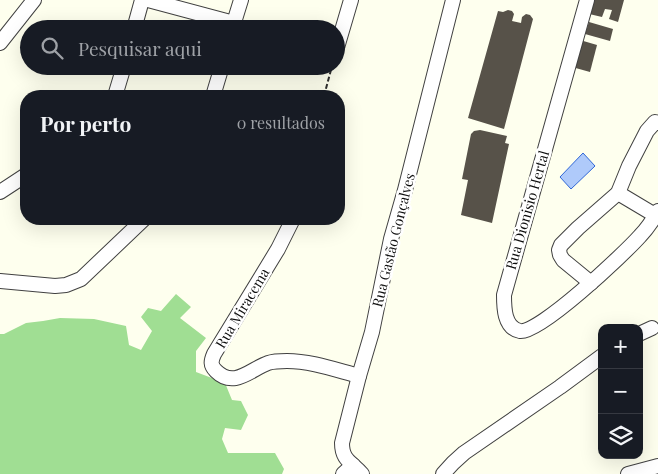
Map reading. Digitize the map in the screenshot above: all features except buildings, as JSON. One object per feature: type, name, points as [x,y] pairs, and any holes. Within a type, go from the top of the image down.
[{"type":"street","points":[[0,43],[34,0]]},
{"type":"street","points":[[136,20],[142,0]]},
{"type":"street","points":[[148,0],[213,20]]},
{"type":"street","points":[[235,20],[241,0]]},
{"type":"street","points":[[345,20],[351,0]]},
{"type":"street","name":"Rua Gastão Gonçalves","points":[[353,471],[345,459],[342,443],[372,332],[392,239],[453,0]]},
{"type":"street","name":"Rua Dionisio Hertal","points":[[587,0],[504,295],[504,308],[512,327],[521,332],[527,331],[591,284],[640,236],[657,213]]},
{"type":"street","points":[[117,90],[121,75]]},
{"type":"street","points":[[215,90],[219,75]]},
{"type":"street","points":[[591,284],[563,260],[559,250],[561,245],[618,193],[647,130],[655,122],[658,123]]},
{"type":"street","points":[[0,192],[20,179]]},
{"type":"street","points":[[618,193],[657,213]]},
{"type":"street","points":[[0,282],[55,286],[74,282],[81,279],[138,225]]},
{"type":"street","name":"Rua Miracema","points":[[290,225],[274,255],[214,354],[211,362],[213,368],[225,376],[237,378],[245,376],[268,363],[289,361],[303,362],[359,376]]},
{"type":"street","points":[[443,474],[464,453],[598,359]]},
{"type":"street","points":[[628,474],[658,466]]},
{"type":"path","points":[[326,90],[330,75]]},
{"type":"green space","points":[[176,294],[191,307],[180,318],[206,338],[196,351],[196,372],[225,383],[232,400],[241,401],[248,415],[241,430],[225,428],[222,439],[228,453],[275,453],[284,469],[282,474],[0,474],[0,334],[4,334],[26,323],[60,318],[94,319],[126,326],[129,345],[141,350],[152,331],[141,317],[148,308],[161,311]]},
{"type":"water","points":[[583,153],[595,166],[571,189],[560,177]]}]
